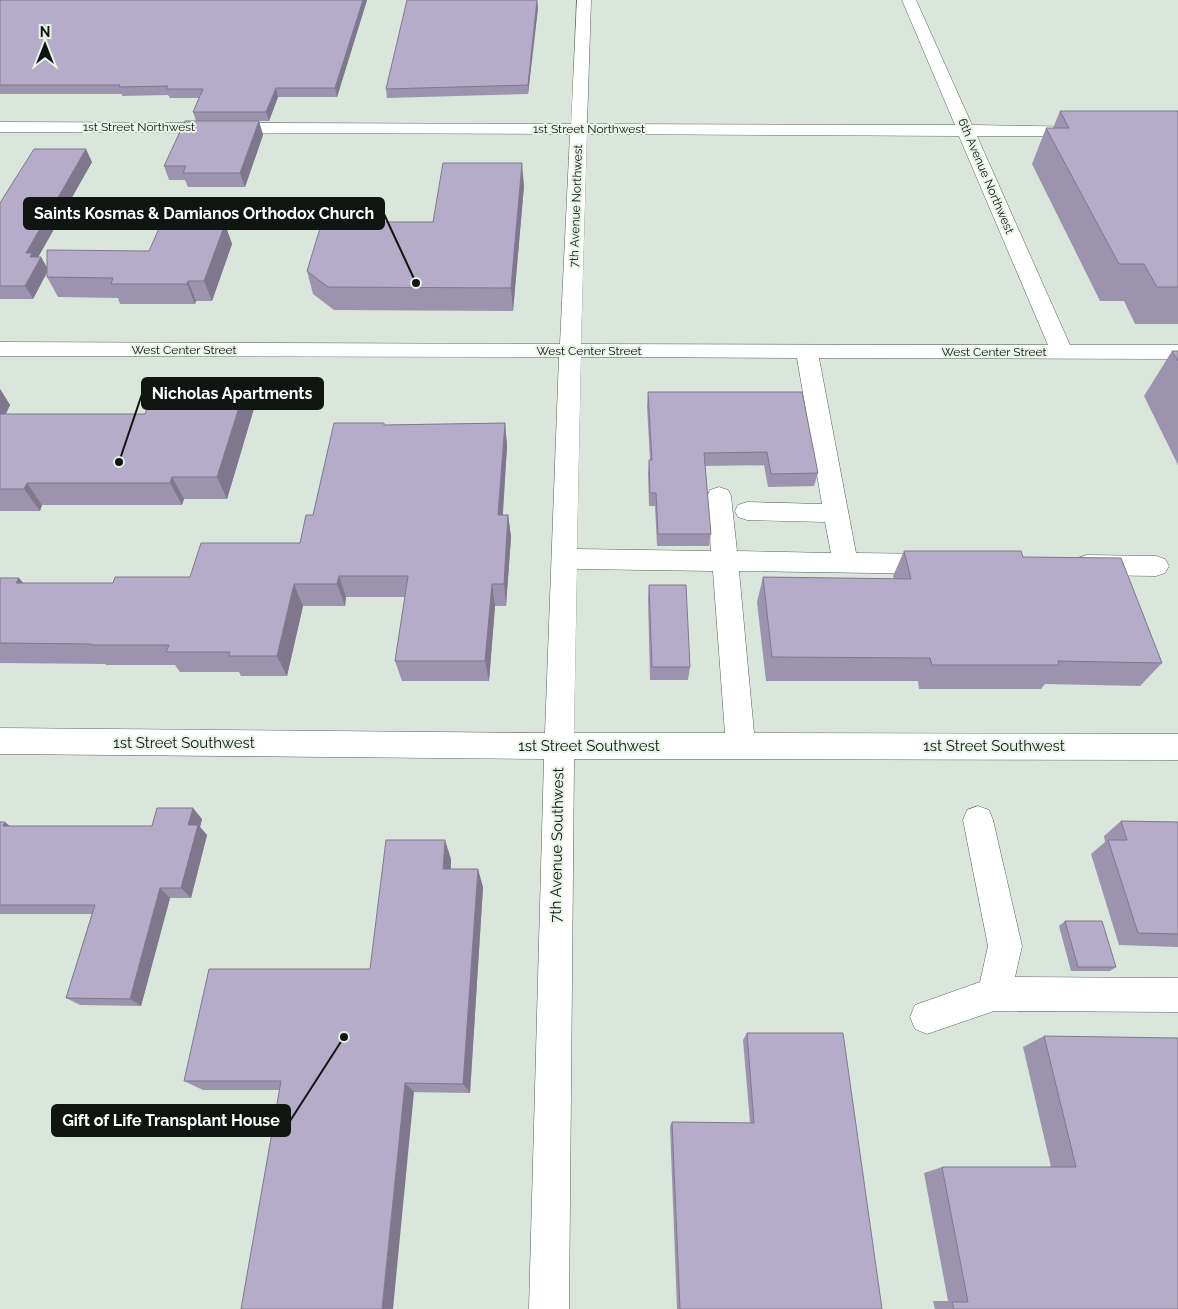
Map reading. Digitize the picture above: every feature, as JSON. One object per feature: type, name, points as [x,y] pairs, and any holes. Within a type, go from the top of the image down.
[{"type":"street","name":"7th Avenue Northwest","points":[[570,351],[584,0]]},
{"type":"street","name":"6th Avenue Northwest","points":[[909,0],[1062,352]]},
{"type":"street","name":"1st Street Northwest","points":[[0,127],[1100,131]]},
{"type":"street","name":"West Center Street","points":[[0,349],[1178,352]]},
{"type":"street","name":"7th Avenue Southwest","points":[[549,1309],[559,746],[570,351]]},
{"type":"street","points":[[806,352],[844,562]]},
{"type":"street","points":[[720,496],[741,746]]},
{"type":"street","points":[[747,511],[835,513]]},
{"type":"street","points":[[565,559],[964,564]]},
{"type":"street","points":[[1064,565],[1156,566]]},
{"type":"street","name":"1st Street Southwest","points":[[0,741],[559,746],[1178,746]]},
{"type":"street","points":[[978,820],[1005,946],[994,994]]},
{"type":"street","points":[[927,1016],[994,994],[1178,995]]},
{"type":"building","points":[[0,0],[363,0],[335,88],[276,88],[266,112],[193,112],[203,89],[166,89],[168,86],[119,87],[120,85],[0,85]]},
{"type":"building","points":[[407,0],[537,0],[528,85],[386,89]]},
{"type":"building","points":[[1060,111],[1178,111],[1178,287],[1157,287],[1144,264],[1119,264],[1046,128],[1069,128]]},
{"type":"building","points":[[185,121],[259,121],[240,173],[183,173],[186,166],[164,166]]},
{"type":"building","points":[[34,149],[86,149],[26,253],[32,253],[30,257],[41,257],[25,286],[0,286],[0,203]]},
{"type":"building","points":[[443,163],[522,163],[511,288],[328,287],[307,271],[322,222],[433,222]]},
{"type":"building","points":[[161,224],[225,224],[204,281],[188,281],[187,284],[111,284],[113,278],[47,277],[47,250],[149,251]]},
{"type":"building","points":[[1172,351],[1178,351],[1178,361]]},
{"type":"building","points":[[158,382],[247,382],[217,477],[172,477],[170,483],[27,483],[24,489],[0,489],[0,414],[145,414]]},
{"type":"building","points":[[648,392],[802,392],[818,473],[771,474],[767,452],[704,453],[711,534],[658,534],[656,493],[650,493],[649,460],[652,460]]},
{"type":"building","points":[[334,423],[384,423],[384,425],[505,423],[498,515],[508,515],[504,584],[492,584],[485,661],[395,661],[408,576],[339,576],[337,584],[294,584],[277,656],[229,656],[230,652],[166,652],[169,645],[0,643],[0,578],[19,578],[16,583],[113,583],[115,577],[190,577],[201,543],[300,543],[306,515],[313,515]]},
{"type":"building","points":[[904,551],[1021,551],[1023,557],[1121,558],[1162,663],[1058,661],[1059,665],[932,665],[930,658],[772,657],[763,577],[911,579]]},
{"type":"building","points":[[649,585],[686,585],[690,667],[652,667]]},
{"type":"building","points":[[157,808],[193,808],[188,825],[198,825],[181,888],[160,888],[130,999],[66,998],[95,905],[0,905],[0,822],[5,822],[3,826],[152,826]]},
{"type":"building","points":[[1121,821],[1178,822],[1178,934],[1138,933],[1108,840],[1127,840]]},
{"type":"building","points":[[386,840],[445,840],[443,869],[478,869],[463,1084],[405,1083],[382,1309],[241,1309],[281,1081],[184,1081],[209,969],[370,969]]},
{"type":"building","points":[[1065,921],[1102,921],[1116,967],[1078,967]]},
{"type":"building","points":[[747,1033],[843,1033],[882,1309],[680,1309],[672,1122],[754,1123]]},
{"type":"building","points":[[1044,1036],[1178,1038],[1178,1309],[954,1309],[952,1302],[968,1302],[942,1167],[1076,1167]]},
{"type":"place","name":"Saints Kosmas & Damianos Orthodox Church","points":[[416,283]]},
{"type":"place","name":"Nicholas Apartments","points":[[119,462]]},
{"type":"place","name":"Gift of Life Transplant House","points":[[344,1037]]}]
